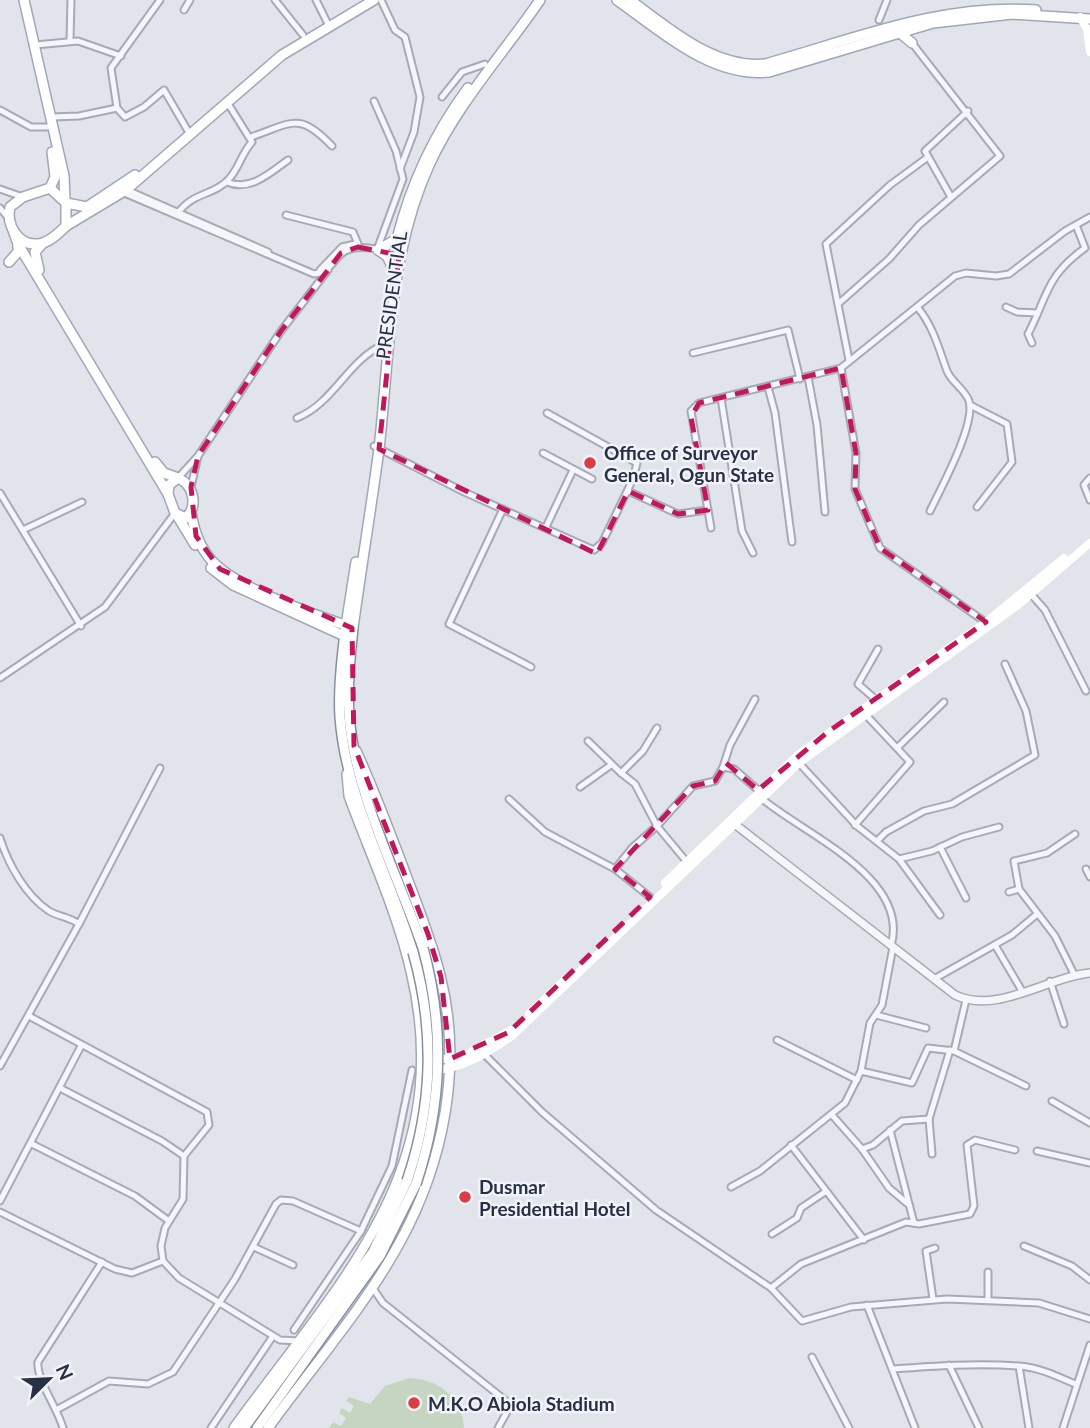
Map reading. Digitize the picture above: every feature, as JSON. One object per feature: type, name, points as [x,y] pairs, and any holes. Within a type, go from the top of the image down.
[{"type":"main road","points":[[19,0],[55,163],[50,188]]},
{"type":"main road","points":[[24,0],[65,186],[66,226]]},
{"type":"main road","points":[[50,188],[65,202],[87,207],[121,189],[303,36],[366,0]]},
{"type":"main road","points":[[349,632],[220,569],[196,536],[191,512],[191,487],[164,473],[154,460],[37,266],[35,252],[41,244],[121,189],[293,47],[374,0]]},
{"type":"main road","name":"PRESIDENTIAL","points":[[376,447],[392,266],[408,201],[432,143],[485,64],[534,0]]},
{"type":"main road","points":[[234,1428],[351,1271],[386,1211],[409,1147],[418,1066],[418,1005],[411,970],[349,796],[349,632],[376,447],[397,252],[439,143],[478,83],[540,0]]},
{"type":"main road","points":[[617,0],[702,58],[742,72],[769,72],[899,32],[932,19],[978,9],[1032,5],[1088,18]]},
{"type":"main road","points":[[629,0],[708,52],[749,65],[765,64],[889,27],[919,24]]},
{"type":"main road","points":[[932,19],[1001,15],[1088,18]]},
{"type":"main road","points":[[1088,18],[1090,52]]},
{"type":"main road","points":[[876,31],[879,20],[889,27]]},
{"type":"main road","points":[[899,32],[912,43],[919,24]]},
{"type":"main road","points":[[50,188],[23,197],[10,207],[9,219],[18,244],[205,560],[224,579],[349,632]]},
{"type":"main road","points":[[13,230],[24,241],[41,244]]},
{"type":"main road","points":[[392,266],[379,248],[397,239]]},
{"type":"main road","points":[[4,265],[18,252],[18,244]]},
{"type":"main road","points":[[168,494],[169,485],[178,478]]},
{"type":"main road","points":[[176,515],[186,518],[191,512]]},
{"type":"main road","points":[[1023,598],[1090,536]]},
{"type":"main road","points":[[758,793],[1023,598],[1090,543]]},
{"type":"main road","points":[[418,1066],[450,1064],[484,1054],[512,1036],[543,1009],[799,754],[874,698],[988,624]]},
{"type":"main road","points":[[257,1428],[380,1256],[431,1132],[439,1065],[435,1001],[349,747]]},
{"type":"main road","points":[[268,1428],[365,1297],[399,1243],[433,1167],[444,1126],[450,1064],[441,977],[428,934],[373,788],[349,747]]},
{"type":"main road","points":[[450,1064],[509,1032],[732,821]]},
{"type":"main road","points":[[244,1428],[373,1252],[411,1182]]},
{"type":"street","points":[[70,40],[71,0]]},
{"type":"street","points":[[160,0],[111,68],[117,108],[125,117],[144,107],[164,90],[188,131]]},
{"type":"street","points":[[184,10],[190,0]]},
{"type":"street","points":[[275,0],[303,36]]},
{"type":"street","points":[[316,0],[327,22]]},
{"type":"street","points":[[381,0],[395,30],[405,37],[420,97],[414,132],[400,169]]},
{"type":"street","points":[[879,20],[887,0]]},
{"type":"street","points":[[35,46],[70,40],[121,56]]},
{"type":"street","points":[[838,304],[951,197],[1000,156],[968,111],[912,43]]},
{"type":"street","points":[[442,97],[462,72],[485,64]]},
{"type":"street","points":[[374,101],[396,151],[403,179],[379,248]]},
{"type":"street","points":[[177,215],[190,199],[227,182],[242,153],[252,142],[227,103]]},
{"type":"street","points":[[51,117],[79,116],[117,108]]},
{"type":"street","points":[[0,110],[31,127],[47,127]]},
{"type":"street","points":[[951,197],[925,151],[968,111]]},
{"type":"street","points":[[251,137],[295,121],[313,126],[332,146]]},
{"type":"street","points":[[849,360],[826,244],[890,185],[928,157]]},
{"type":"street","points":[[227,182],[236,186],[254,183],[288,160]]},
{"type":"street","points":[[0,189],[23,197]]},
{"type":"street","points":[[121,189],[305,271],[320,274],[330,268]]},
{"type":"street","points":[[0,208],[9,219]]},
{"type":"street","points":[[177,215],[313,271],[324,267],[342,247],[358,244],[397,252]]},
{"type":"street","points":[[286,215],[353,232],[358,244]]},
{"type":"street","points":[[711,528],[691,411],[699,403],[841,368],[955,276],[966,273],[996,276],[1009,274],[1090,217]]},
{"type":"street","points":[[1032,343],[1028,334],[1058,270],[1085,248],[1076,225]]},
{"type":"street","points":[[4,265],[41,244]]},
{"type":"street","points":[[178,478],[198,456],[281,331],[341,253],[351,247],[379,248]]},
{"type":"street","points":[[1006,307],[1017,312],[1037,313]]},
{"type":"street","points":[[918,308],[930,327],[950,377],[963,391],[970,405],[1007,424],[1012,462],[978,507]]},
{"type":"street","points":[[693,353],[788,330],[800,379]]},
{"type":"street","points":[[298,418],[317,408],[371,352],[383,345]]},
{"type":"street","points":[[841,368],[856,453],[855,489],[880,548],[988,624]]},
{"type":"street","points":[[807,377],[817,425],[825,512]]},
{"type":"street","points":[[768,387],[775,413],[792,542]]},
{"type":"street","points":[[721,398],[742,531],[747,546],[753,553]]},
{"type":"street","points":[[930,511],[957,460],[970,405]]},
{"type":"street","points":[[376,447],[594,550],[602,543],[628,491],[637,463],[547,413]]},
{"type":"street","points":[[543,453],[592,479]]},
{"type":"street","points":[[191,487],[198,456]]},
{"type":"street","points":[[546,527],[573,470]]},
{"type":"street","points":[[1090,478],[1084,485],[1090,500]]},
{"type":"street","points":[[628,491],[686,516],[708,510]]},
{"type":"street","points":[[0,492],[81,626]]},
{"type":"street","points":[[23,530],[82,502]]},
{"type":"street","points":[[503,509],[449,624],[531,667]]},
{"type":"street","points":[[0,678],[81,626],[105,607],[176,515]]},
{"type":"street","points":[[1023,598],[1045,610],[1086,691]]},
{"type":"street","points":[[874,698],[858,684],[878,649]]},
{"type":"street","points":[[877,841],[886,832],[924,811],[951,804],[1035,755],[1027,715],[1005,664]]},
{"type":"street","points":[[615,869],[693,786],[715,781],[730,745],[755,699]]},
{"type":"street","points":[[898,747],[944,702]]},
{"type":"street","points":[[855,825],[909,760],[864,715]]},
{"type":"street","points":[[621,773],[643,751],[657,728]]},
{"type":"street","points":[[588,741],[611,765],[635,784],[657,826],[686,862]]},
{"type":"street","points":[[799,763],[855,825],[899,859],[940,915]]},
{"type":"street","points":[[580,787],[611,765]]},
{"type":"street","points":[[723,767],[734,769],[758,793],[874,882],[882,892],[895,925],[884,994],[870,1024],[858,1080],[845,1103],[760,1171],[731,1186]]},
{"type":"street","points":[[0,1066],[79,924],[160,768]]},
{"type":"street","points":[[509,799],[545,832],[615,869],[650,897]]},
{"type":"street","points":[[732,821],[892,947],[966,1000],[997,999],[1074,974],[1090,973]]},
{"type":"street","points":[[899,859],[999,827]]},
{"type":"street","points":[[1074,974],[1063,949],[1019,889],[1014,862],[1046,853],[1075,834]]},
{"type":"street","points":[[0,838],[14,871],[37,899],[50,912],[79,924]]},
{"type":"street","points":[[940,847],[966,898]]},
{"type":"street","points":[[1086,869],[1090,877]]},
{"type":"street","points":[[1009,892],[1019,889]]},
{"type":"street","points":[[934,979],[995,945],[1036,915]]},
{"type":"street","points":[[995,945],[1022,991]]},
{"type":"street","points":[[1050,981],[1064,1024]]},
{"type":"street","points":[[932,1154],[929,1119],[966,1000]]},
{"type":"street","points":[[876,1014],[926,1028]]},
{"type":"street","points":[[29,1016],[207,1112],[209,1125],[184,1156],[183,1199],[169,1221],[161,1246],[163,1261],[179,1278],[273,1336],[280,1340],[300,1341]]},
{"type":"street","points":[[777,1040],[858,1080]]},
{"type":"street","points":[[0,1201],[81,1046]]},
{"type":"street","points":[[861,1071],[912,1083],[928,1048],[952,1051],[1026,1086]]},
{"type":"street","points":[[0,1049],[7,1052]]},
{"type":"street","points":[[484,1054],[542,1112],[656,1210],[771,1288],[802,1321],[867,1305],[933,1299],[1038,1303],[1090,1319]]},
{"type":"street","points":[[294,1330],[361,1231],[392,1166],[418,1066]]},
{"type":"street","points":[[61,1088],[162,1141],[184,1156]]},
{"type":"street","points":[[1052,1101],[1090,1123]]},
{"type":"street","points":[[832,1115],[862,1149],[890,1188],[908,1204]]},
{"type":"street","points":[[862,1149],[873,1145],[902,1121],[929,1119]]},
{"type":"street","points":[[890,1130],[914,1223]]},
{"type":"street","points":[[771,1288],[801,1264],[906,1222],[930,1222],[973,1211],[967,1153],[970,1143],[975,1140],[1015,1150]]},
{"type":"street","points":[[32,1144],[135,1196],[169,1221]]},
{"type":"street","points":[[791,1145],[864,1240]]},
{"type":"street","points":[[1037,1151],[1090,1163]]},
{"type":"street","points":[[772,1234],[797,1218],[801,1208],[825,1192]]},
{"type":"street","points":[[58,1409],[109,1381],[149,1384],[173,1373],[220,1304],[254,1247],[275,1204],[286,1198],[361,1231]]},
{"type":"street","points":[[0,1212],[102,1262],[132,1273],[163,1261]]},
{"type":"street","points":[[1024,1246],[1072,1266],[1090,1280]]},
{"type":"street","points":[[254,1247],[293,1265]]},
{"type":"street","points":[[933,1299],[926,1251],[935,1248]]},
{"type":"street","points":[[63,1428],[58,1409],[40,1377],[38,1362],[71,1315],[102,1262]]},
{"type":"street","points":[[988,1272],[988,1299]]},
{"type":"street","points":[[372,1286],[383,1303],[505,1400],[508,1412],[498,1428]]},
{"type":"street","points":[[365,1297],[383,1303]]},
{"type":"street","points":[[867,1305],[915,1428]]},
{"type":"street","points":[[211,1428],[273,1336]]},
{"type":"street","points":[[280,1340],[289,1357]]},
{"type":"street","points":[[1063,1428],[1090,1345]]},
{"type":"street","points":[[812,1357],[849,1428]]},
{"type":"street","points":[[893,1369],[949,1365],[1018,1366],[1041,1370],[1076,1384]]},
{"type":"street","points":[[949,1365],[979,1428]]},
{"type":"street","points":[[1018,1366],[1029,1428]]},
{"type":"highlighted area","points":[[358,247],[399,255],[379,449],[597,554],[628,491],[678,514],[708,510],[691,417],[699,403],[841,368],[856,453],[855,489],[880,548],[986,622],[829,731],[758,790],[726,763],[715,781],[693,786],[615,869],[650,897],[509,1032],[450,1059],[441,977],[428,934],[354,746],[352,628],[220,569],[196,536],[191,487],[198,456],[281,331],[341,253]]},
{"type":"green space","name":"M.K.O Abiola Stadium","points":[[409,1378],[430,1382],[447,1392],[459,1407],[464,1428],[329,1428],[333,1422],[341,1426],[346,1418],[339,1413],[342,1408],[350,1413],[354,1406],[346,1401],[349,1397],[370,1404],[385,1386]]},
{"type":"place","name":"Office of Surveyor General, Ogun State","points":[[590,463]]},
{"type":"place","name":"Dusmar Presidential Hotel","points":[[465,1197]]},
{"type":"place","name":"M.K.O Abiola Stadium","points":[[414,1403]]}]
